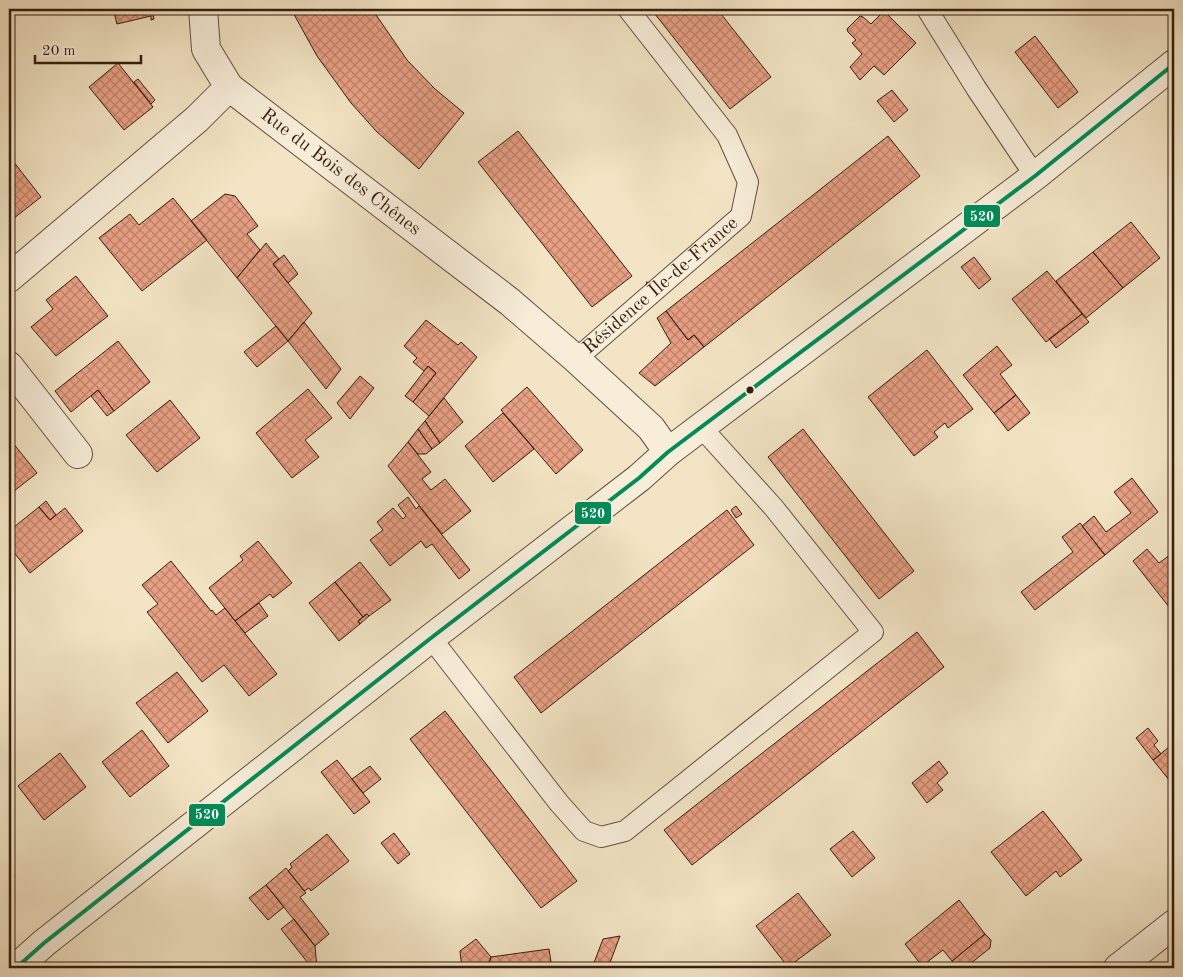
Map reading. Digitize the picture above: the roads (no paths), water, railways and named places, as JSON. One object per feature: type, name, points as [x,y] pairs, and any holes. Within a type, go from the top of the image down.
[{"type":"street","points":[[9,278],[197,120],[229,87],[206,49],[203,9]]},
{"type":"street","points":[[16,968],[431,638],[639,478],[668,452],[1034,176],[1174,64]]},
{"type":"street","name":"Rue du Bois des Chênes","points":[[229,87],[510,302],[652,428],[668,452]]},
{"type":"street","points":[[9,366],[78,454]]},
{"type":"street","points":[[1118,968],[1174,924]]},
{"type":"lane","name":"Résidence Île-de-France","points":[[576,359],[741,216],[748,182],[727,135],[628,9]]},
{"type":"lane","points":[[927,9],[1034,176]]},
{"type":"lane","points":[[431,638],[559,803],[584,831],[601,837],[625,831],[873,632],[774,508],[701,427]]}]
